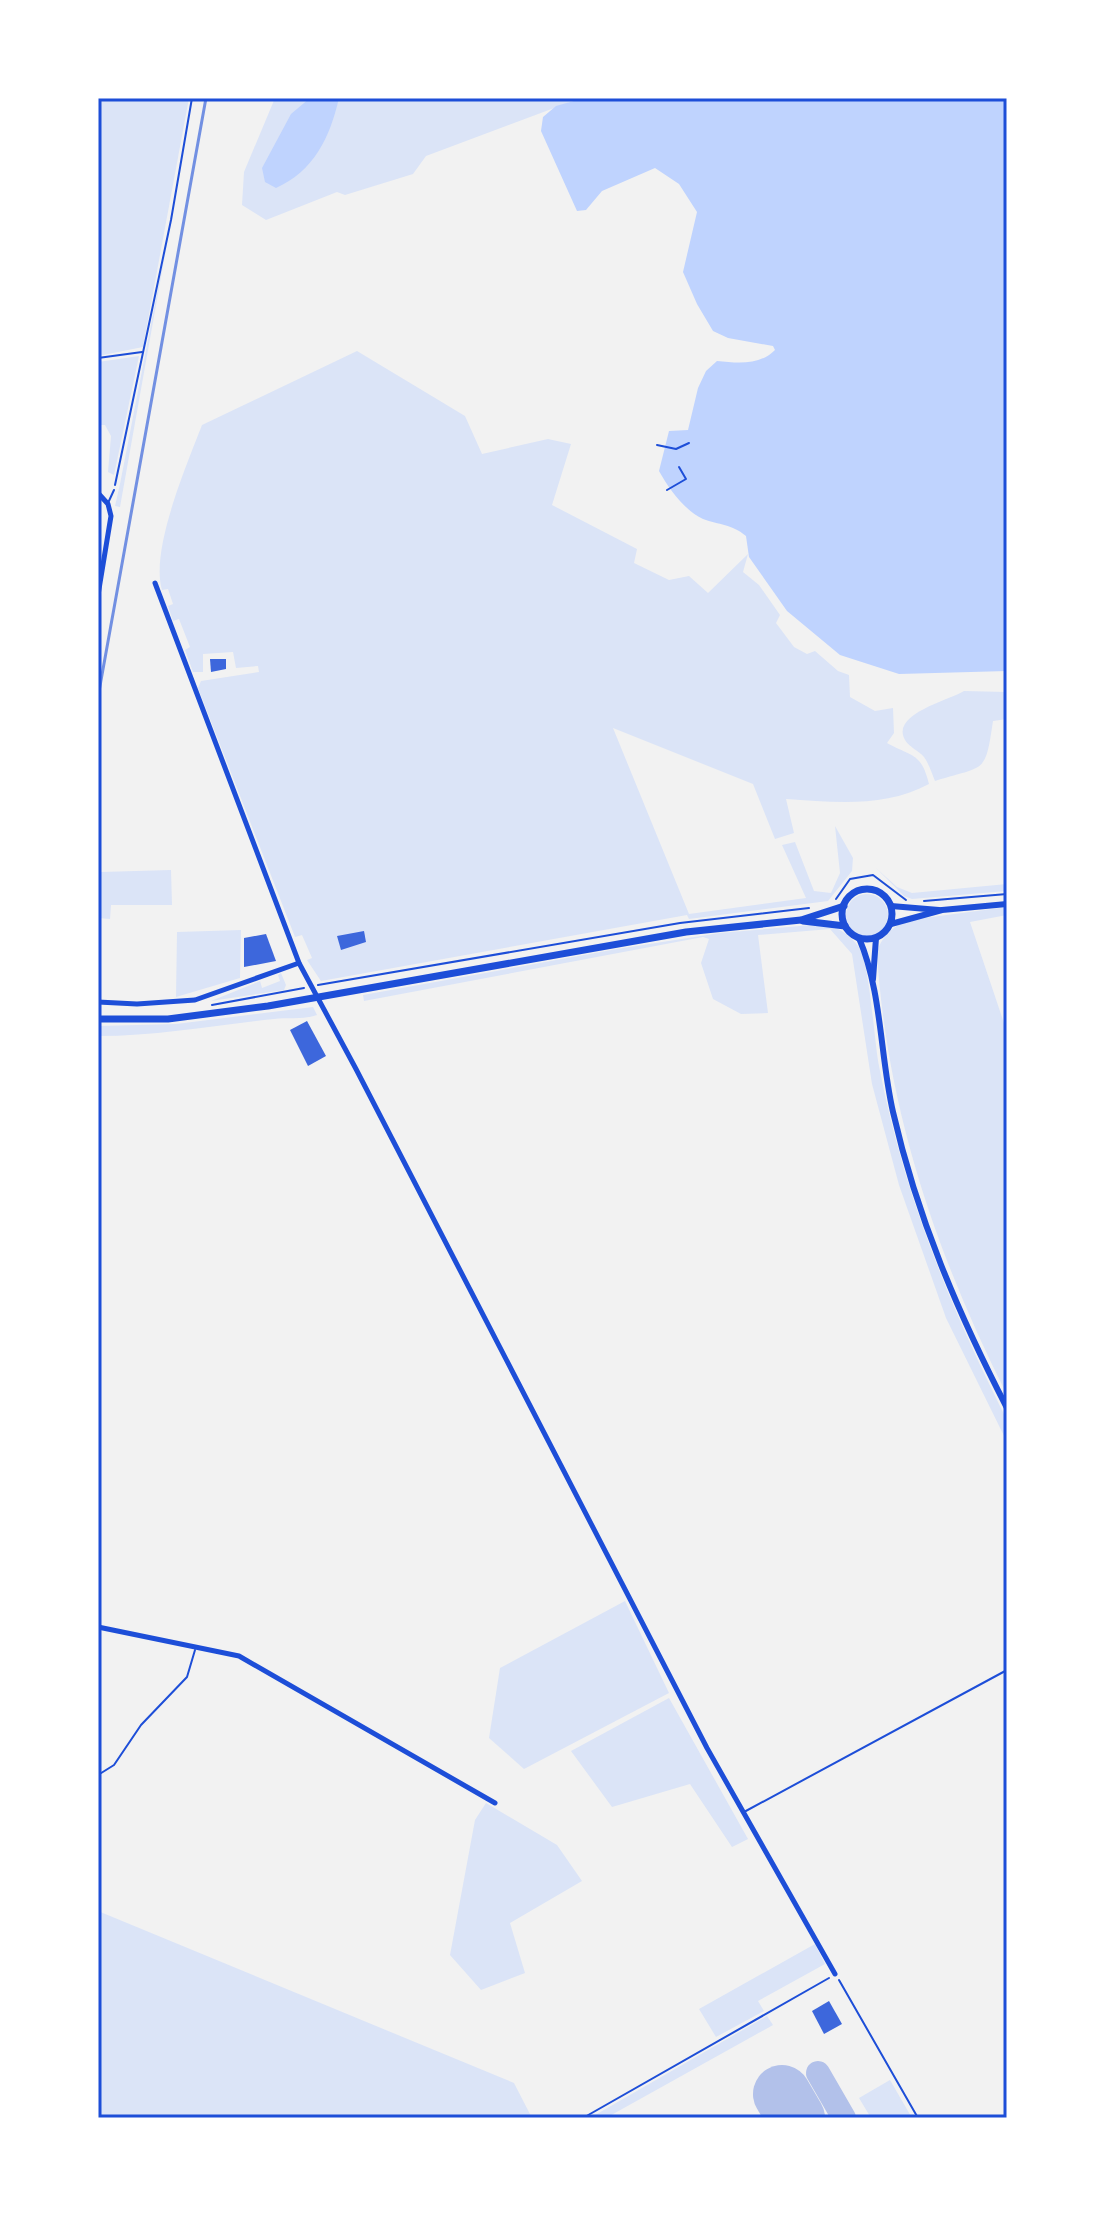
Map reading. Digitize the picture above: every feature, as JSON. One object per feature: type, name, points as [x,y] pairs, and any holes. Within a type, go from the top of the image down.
[{"type":"main road","points":[[98,1019],[203,1016],[686,932],[801,920],[844,906],[854,893],[867,889],[885,896],[891,906],[891,924],[876,938],[859,938],[845,926],[801,920]]},
{"type":"main road","points":[[844,906],[845,926]]},
{"type":"street","points":[[98,493],[108,504],[111,516],[98,595]]},
{"type":"street","points":[[155,583],[309,986],[356,1069],[741,1813],[835,1974]]},
{"type":"street","points":[[891,906],[942,910],[1007,904]]},
{"type":"street","points":[[891,924],[942,910]]},
{"type":"street","points":[[859,938],[872,986],[892,1110],[929,1235],[972,1342],[1007,1408]]},
{"type":"street","points":[[872,986],[876,938]]},
{"type":"street","points":[[98,1002],[161,1004],[195,1000],[299,963]]},
{"type":"street","points":[[98,1627],[239,1656],[495,1803]]},
{"type":"lane","points":[[108,504],[114,490]]},
{"type":"lane","points":[[98,1775],[114,1765],[141,1725],[187,1677],[196,1645]]},
{"type":"lane","points":[[741,1813],[1007,1670]]},
{"type":"path","points":[[114,490],[192,98]]},
{"type":"path","points":[[98,358],[143,352]]},
{"type":"path","points":[[657,445],[676,449],[689,443]]},
{"type":"path","points":[[667,490],[686,479],[679,467]]},
{"type":"path","points":[[834,903],[850,879],[873,875],[910,901]]},
{"type":"path","points":[[917,901],[1007,894]]},
{"type":"path","points":[[290,991],[680,923],[812,908]]},
{"type":"path","points":[[583,2118],[835,1974],[918,2118]]},
{"type":"shaded area","points":[[98,98],[189,98],[143,347],[98,356]]},
{"type":"shaded area","points":[[275,98],[581,98],[426,156],[413,174],[345,195],[337,192],[266,220],[242,205],[244,172]]},
{"type":"shaded area","points":[[171,221],[120,507],[115,506]]},
{"type":"shaded area","points":[[357,351],[465,416],[482,454],[548,439],[571,444],[552,505],[637,549],[634,563],[669,580],[689,576],[708,593],[748,554],[743,572],[759,585],[780,615],[776,623],[794,647],[807,654],[815,651],[838,671],[849,675],[850,697],[875,711],[893,708],[894,733],[887,743],[919,761],[929,784],[895,797],[859,802],[786,799],[794,833],[775,839],[753,784],[613,728],[689,914],[806,898],[782,845],[795,842],[814,891],[831,893],[840,873],[835,826],[853,858],[852,871],[828,901],[689,919],[687,915],[321,981],[307,960],[312,958],[302,935],[295,937],[198,688],[201,681],[259,672],[258,666],[236,668],[233,652],[203,654],[203,672],[193,672],[185,650],[190,647],[179,619],[173,621],[168,606],[173,604],[168,589],[162,590],[161,553],[172,507],[202,425]]},
{"type":"shaded area","points":[[139,356],[114,475],[108,472],[111,436],[105,425],[98,425],[98,362]]},
{"type":"shaded area","points":[[964,691],[1007,692],[1007,719],[993,721],[988,751],[980,765],[935,781],[926,760],[905,740],[903,731],[913,715]]},
{"type":"shaded area","points":[[98,838],[101,872],[171,870],[172,905],[111,905],[110,919],[98,918]]},
{"type":"shaded area","points":[[876,868],[897,887],[912,893],[1007,884],[1007,891],[912,899],[904,896]]},
{"type":"shaded area","points":[[867,894],[882,900],[888,915],[882,930],[867,936],[852,930],[846,915],[852,900]]},
{"type":"shaded area","points":[[1007,907],[1007,915],[970,922],[1007,1032],[1007,1395],[959,1290],[920,1181],[892,1070],[877,954],[888,933],[909,920]]},
{"type":"shaded area","points":[[823,924],[847,935],[862,955],[869,984],[879,1066],[901,1158],[947,1291],[1007,1420],[1007,1442],[946,1318],[899,1185],[872,1084],[852,954],[830,929],[758,935],[768,1013],[741,1014],[713,999],[701,963],[709,939],[703,937],[364,1001],[363,995],[720,933]]},
{"type":"shaded area","points":[[241,930],[240,978],[176,997],[177,932]]},
{"type":"shaded area","points":[[281,973],[286,985],[284,990],[211,1001],[260,981],[262,988],[280,981],[278,975]]},
{"type":"shaded area","points":[[313,1007],[317,1015],[306,1017],[98,1036],[98,1026],[176,1024]]},
{"type":"shaded area","points":[[625,1601],[669,1693],[524,1769],[489,1738],[500,1668]]},
{"type":"shaded area","points":[[669,1698],[748,1839],[732,1847],[690,1784],[612,1807],[571,1751]]},
{"type":"shaded area","points":[[486,1803],[557,1845],[582,1881],[510,1923],[525,1973],[481,1990],[450,1955],[475,1820]]},
{"type":"shaded area","points":[[98,1911],[514,2083],[532,2118],[98,2118]]},
{"type":"shaded area","points":[[815,1944],[825,1964],[758,2001],[764,2011],[716,2037],[699,2009]]},
{"type":"shaded area","points":[[767,2016],[773,2025],[606,2118],[590,2118]]},
{"type":"shaded area","points":[[890,2080],[912,2118],[871,2118],[859,2098]]},
{"type":"water","points":[[310,98],[339,98],[331,126],[310,162],[301,172],[276,188],[265,182],[262,168],[291,114]]},
{"type":"water","points":[[584,98],[1007,98],[1007,671],[899,674],[840,655],[787,611],[749,557],[746,536],[696,515],[672,492],[659,471],[669,431],[688,430],[698,388],[706,371],[717,361],[755,361],[775,350],[773,346],[728,338],[713,331],[697,304],[683,272],[697,212],[679,184],[655,168],[602,191],[586,210],[577,211],[541,131],[543,117],[556,106]]},
{"type":"building","points":[[210,659],[226,659],[226,669],[211,672]]},
{"type":"building","points":[[364,931],[366,942],[341,950],[337,936]]},
{"type":"building","points":[[266,934],[276,961],[244,967],[244,938]]},
{"type":"building","points":[[307,1021],[326,1056],[308,1066],[290,1030]]},
{"type":"building","points":[[829,2001],[842,2024],[824,2034],[812,2011]]},
{"type":"taxiway","points":[[818,2073],[844,2118]]},
{"type":"runway","points":[[782,2094],[796,2118]]},
{"type":"railway","points":[[98,697],[206,98]]}]
